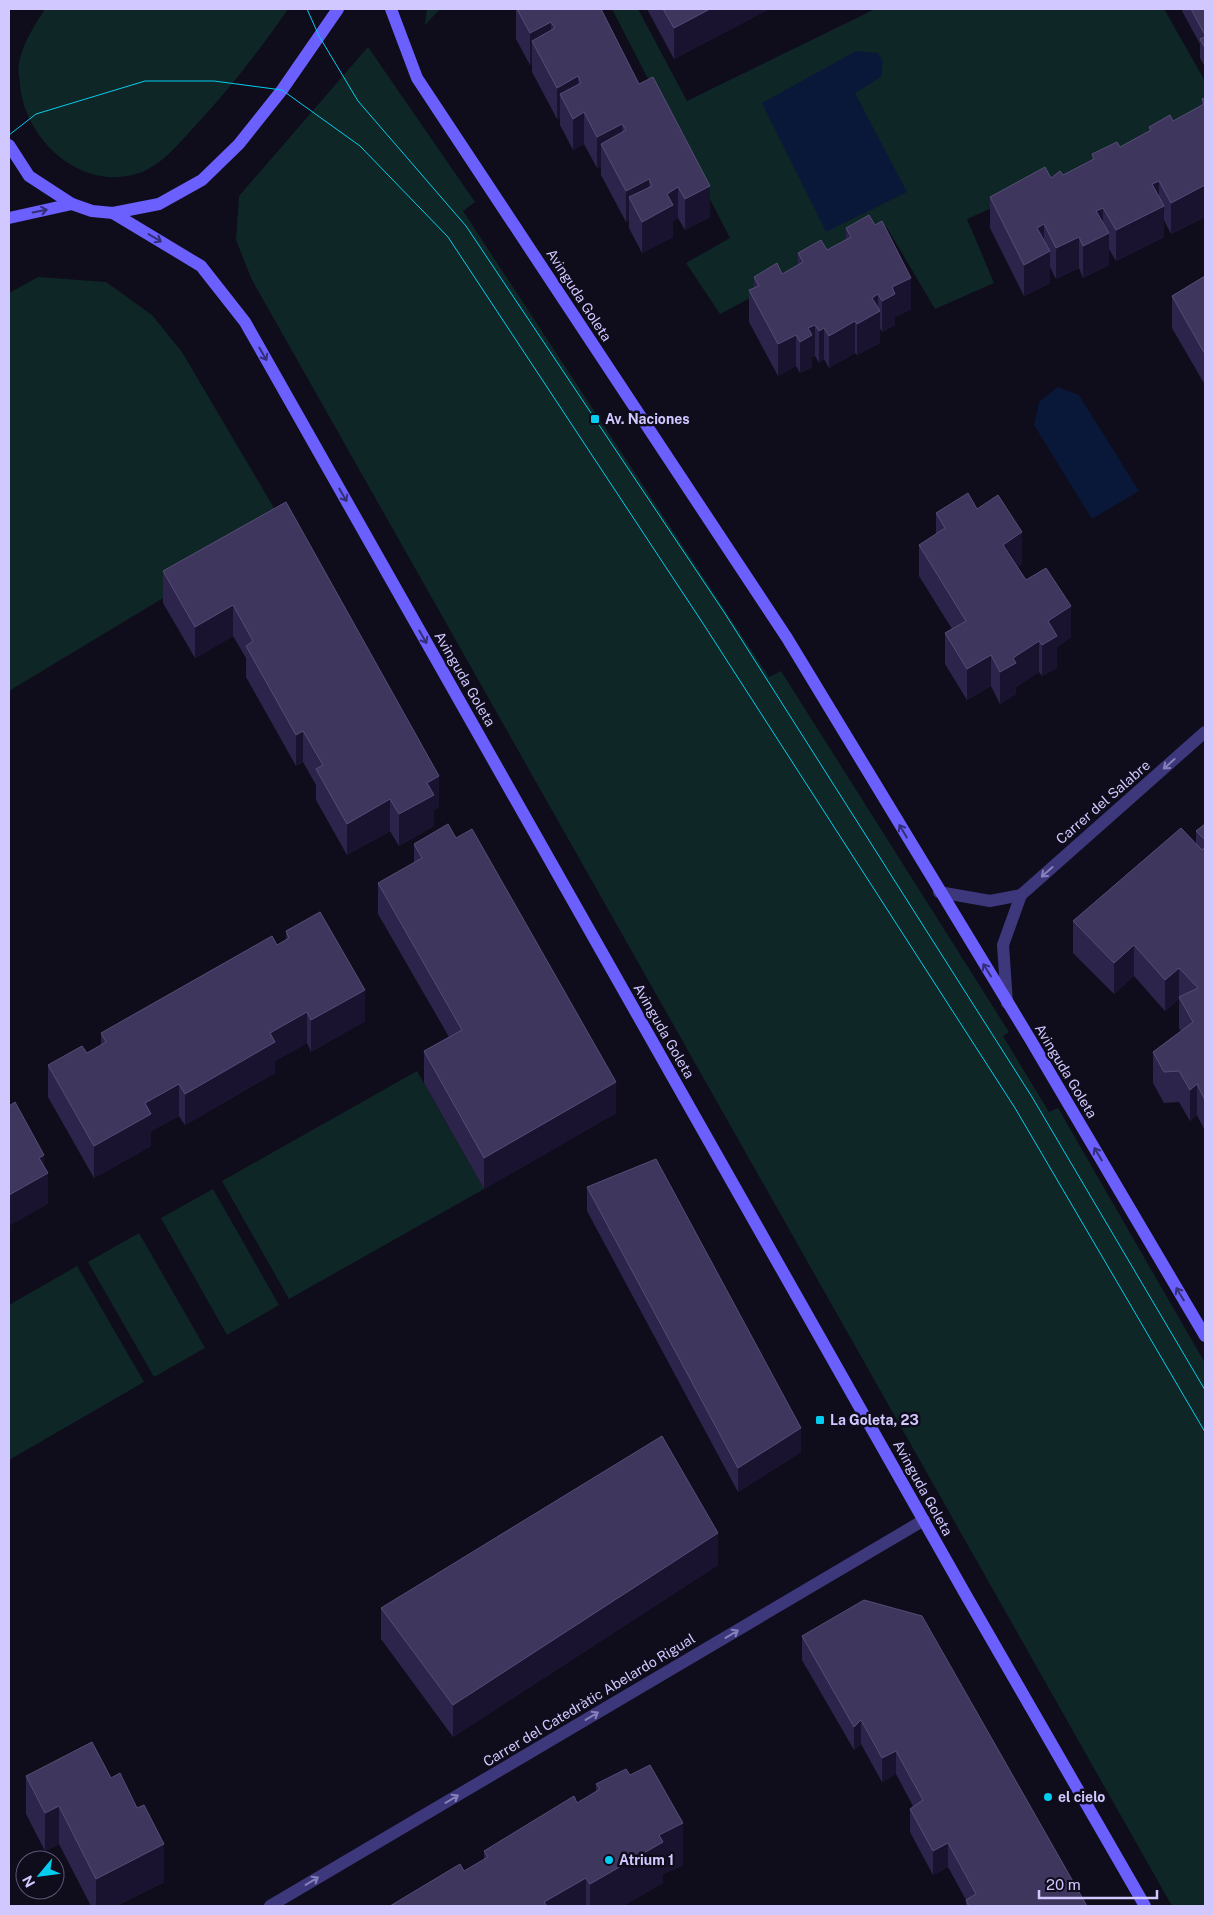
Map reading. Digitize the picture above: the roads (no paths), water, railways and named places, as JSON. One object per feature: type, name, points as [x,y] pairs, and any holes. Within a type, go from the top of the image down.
[{"type":"main road","points":[[9,145],[29,176],[72,204],[92,211],[113,212],[159,204],[202,180],[239,144],[282,90],[338,9]]},
{"type":"main road","name":"Avinguda Goleta","points":[[390,9],[417,78],[787,638],[1205,1336]]},
{"type":"main road","points":[[9,218],[72,204]]},
{"type":"main road","name":"Avinguda Goleta","points":[[113,212],[201,266],[245,322],[1145,1906]]},
{"type":"street","name":"Carrer del Salabre","points":[[1007,1003],[1003,945],[1021,895],[1205,732]]},
{"type":"street","points":[[939,892],[990,901],[1021,895]]},
{"type":"street","name":"Carrer del Catedràtic Abelardo Rigual","points":[[270,1906],[924,1520]]},
{"type":"water","points":[[856,51],[878,53],[883,62],[881,77],[855,93],[907,192],[826,232],[762,103]]},
{"type":"water","points":[[1058,387],[1079,395],[1139,491],[1092,519],[1034,425],[1039,402]]},
{"type":"tram line","points":[[307,9],[319,36],[358,101],[466,226],[724,612],[1032,1097],[1205,1390]]},
{"type":"tram line","points":[[9,135],[36,114],[145,81],[214,81],[282,90],[360,146],[448,237],[704,625],[1015,1108],[1205,1432]]},
{"type":"place","name":"Av. Naciones","points":[[595,419]]},
{"type":"place","name":"La Goleta, 23","points":[[820,1420]]},
{"type":"place","name":"el cielo","points":[[1048,1797]]},
{"type":"place","name":"Atrium 1","points":[[609,1860]]}]
